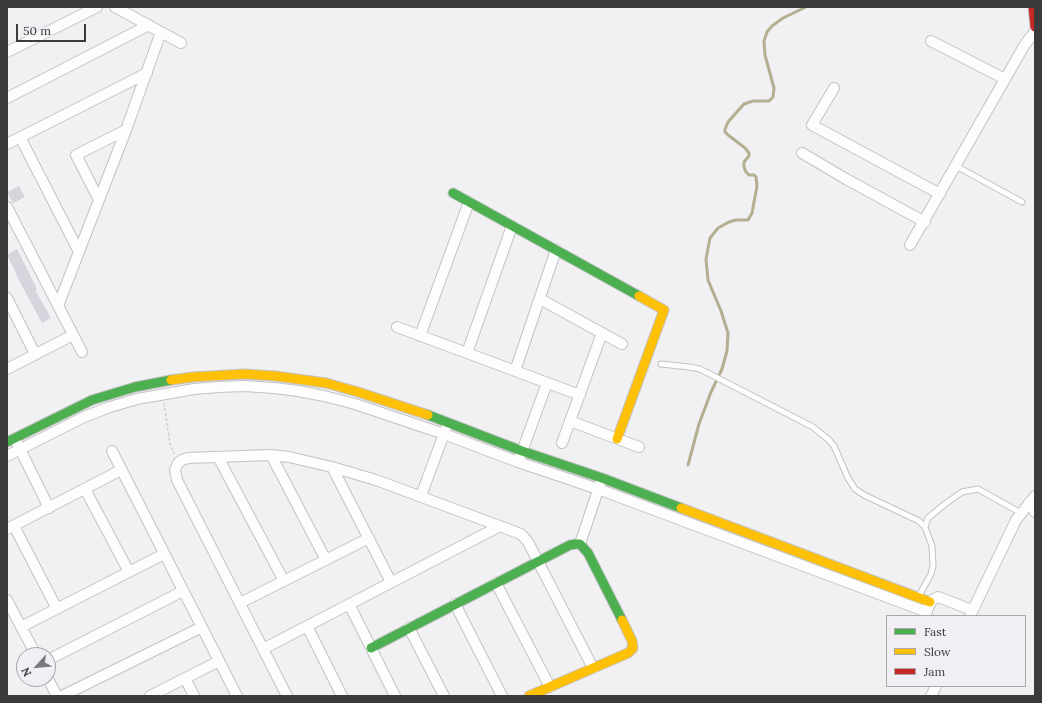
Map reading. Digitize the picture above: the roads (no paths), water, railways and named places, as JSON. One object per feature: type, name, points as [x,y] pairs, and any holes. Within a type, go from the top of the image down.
[{"type":"street","points":[[7,52],[97,7]]},
{"type":"street","points":[[115,7],[181,42]]},
{"type":"street","points":[[1033,7],[1035,27]]},
{"type":"street","points":[[7,98],[149,25]]},
{"type":"street","points":[[910,245],[925,222],[1024,46],[1035,31]]},
{"type":"street","points":[[58,306],[126,130],[161,32]]},
{"type":"street","points":[[931,41],[1005,79]]},
{"type":"street","points":[[7,144],[147,73]]},
{"type":"street","points":[[834,88],[812,124],[940,194]]},
{"type":"street","points":[[99,200],[76,155],[126,130]]},
{"type":"street","points":[[20,137],[79,252]]},
{"type":"street","points":[[802,153],[925,222]]},
{"type":"street","points":[[453,193],[664,310],[617,439]]},
{"type":"street","points":[[420,336],[469,202]]},
{"type":"street","points":[[7,207],[82,352]]},
{"type":"street","points":[[467,353],[512,226]]},
{"type":"street","points":[[515,371],[556,250]]},
{"type":"street","points":[[7,298],[35,354]]},
{"type":"street","points":[[540,299],[622,344]]},
{"type":"street","points":[[397,327],[580,395]]},
{"type":"street","points":[[562,443],[602,333]]},
{"type":"street","points":[[7,369],[73,335]]},
{"type":"street","points":[[49,508],[20,449],[11,440],[92,400],[135,387],[161,381],[218,374],[275,376],[326,384],[358,392],[448,422],[522,451],[602,478],[918,598],[928,610]]},
{"type":"street","points":[[274,388],[275,376]]},
{"type":"street","points":[[161,381],[163,394]]},
{"type":"street","points":[[518,462],[547,382]]},
{"type":"street","points":[[7,456],[75,421],[96,412],[130,401],[163,394],[194,389],[244,386],[274,388],[324,396],[348,402],[444,434],[518,462],[598,489],[914,607],[928,610]]},
{"type":"street","points":[[570,421],[639,447]]},
{"type":"street","points":[[421,496],[448,422]]},
{"type":"street","points":[[112,451],[237,696]]},
{"type":"street","points":[[271,455],[326,560]]},
{"type":"street","points":[[286,696],[175,475],[175,470],[178,463],[188,458],[271,455],[289,457],[332,467],[376,480],[524,536],[593,668]]},
{"type":"street","points":[[218,457],[284,581]]},
{"type":"street","points":[[332,467],[391,582]]},
{"type":"street","points":[[58,609],[10,528],[121,470]]},
{"type":"street","points":[[580,544],[602,478]]},
{"type":"street","points":[[85,489],[128,572]]},
{"type":"street","points":[[928,610],[934,598],[938,597],[971,613],[1006,540],[1021,513],[1033,498]]},
{"type":"street","points":[[1033,498],[1035,512]]},
{"type":"street","points":[[263,649],[500,526]]},
{"type":"street","points":[[240,604],[369,538]]},
{"type":"street","points":[[370,648],[570,546],[580,544]]},
{"type":"street","points":[[528,696],[632,650],[633,646],[588,553],[580,544]]},
{"type":"street","points":[[21,627],[164,554]]},
{"type":"street","points":[[496,583],[550,687]]},
{"type":"street","points":[[56,656],[183,591]]},
{"type":"street","points":[[7,600],[32,647]]},
{"type":"street","points":[[348,604],[395,696]]},
{"type":"street","points":[[455,604],[502,696]]},
{"type":"street","points":[[62,696],[202,626]]},
{"type":"street","points":[[307,626],[342,696]]},
{"type":"street","points":[[409,628],[444,696]]},
{"type":"street","points":[[150,696],[219,661]]},
{"type":"street","points":[[185,678],[194,696]]},
{"type":"street","points":[[52,687],[57,696]]},
{"type":"street","points":[[931,696],[936,687]]},
{"type":"lane","points":[[956,166],[1022,202]]},
{"type":"lane","points":[[661,364],[700,369],[813,428],[829,440],[834,446],[842,468],[855,489],[864,495],[919,521],[925,527],[932,546],[933,566],[931,574],[914,607]]},
{"type":"lane","points":[[925,527],[928,518],[945,504],[962,492],[978,489],[1021,513]]},
{"type":"waterway","points":[[688,465],[699,424],[711,392],[722,369],[727,351],[728,333],[721,311],[708,280],[706,259],[710,238],[718,228],[729,222],[736,220],[748,220],[752,213],[757,186],[756,177],[754,175],[749,175],[744,167],[744,162],[749,156],[749,153],[728,135],[725,132],[725,129],[728,122],[744,104],[753,101],[769,101],[773,97],[774,88],[765,55],[764,41],[767,32],[772,26],[783,18],[806,7]]}]
